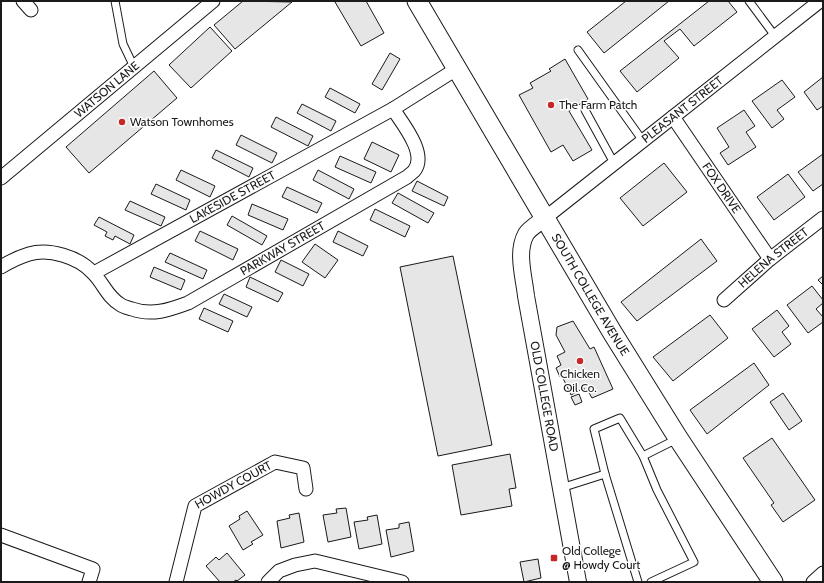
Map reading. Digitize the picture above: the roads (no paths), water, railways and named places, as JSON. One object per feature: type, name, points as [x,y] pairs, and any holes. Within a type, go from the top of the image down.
[{"type":"main road","name":"SOUTH COLLEGE AVENUE","points":[[417,1],[458,68],[612,332],[678,438],[773,582]]},
{"type":"street","name":"WATSON LANE","points":[[1,178],[213,1]]},
{"type":"street","name":"PLEASANT STREET","points":[[545,218],[820,1]]},
{"type":"street","name":"LAKESIDE STREET","points":[[94,273],[393,109],[458,68]]},
{"type":"street","name":"PARKWAY STREET","points":[[94,273],[108,294],[121,306],[150,313],[188,303],[407,177],[415,170],[418,162],[418,154],[415,145],[393,109]]},
{"type":"street","name":"FOX DRIVE","points":[[673,116],[770,259]]},
{"type":"street","name":"OLD COLLEGE ROAD","points":[[545,218],[526,233],[522,245],[522,261],[526,296],[578,582]]},
{"type":"street","name":"HELENA STREET","points":[[724,300],[770,259],[823,218]]},
{"type":"street","points":[[1,267],[30,254],[47,252],[65,256],[80,262],[94,273]]},
{"type":"street","name":"HOWDY COURT","points":[[176,582],[195,506],[275,462],[303,468],[306,489]]},
{"type":"street","points":[[1,535],[93,569],[89,582]]},
{"type":"street","points":[[268,582],[279,571],[295,565],[316,561],[402,582]]},
{"type":"street","points":[[813,582],[823,574]]},
{"type":"lane","points":[[115,1],[123,44],[134,67]]},
{"type":"lane","points":[[749,1],[775,36]]},
{"type":"lane","points":[[578,50],[642,141]]},
{"type":"lane","points":[[585,110],[614,163]]},
{"type":"lane","points":[[638,582],[605,474],[594,429],[620,418],[644,456],[657,490],[694,562],[651,582]]},
{"type":"lane","points":[[644,456],[678,438]]},
{"type":"lane","points":[[561,488],[605,474]]},
{"type":"place","name":"The Farm Patch","points":[[551,105]]},
{"type":"place","name":"Watson Townhomes","points":[[122,122]]},
{"type":"place","name":"Chicken Oil Co.","points":[[580,361]]},
{"type":"place","name":"Old College @ Howdy Court","points":[[554,558]]}]
